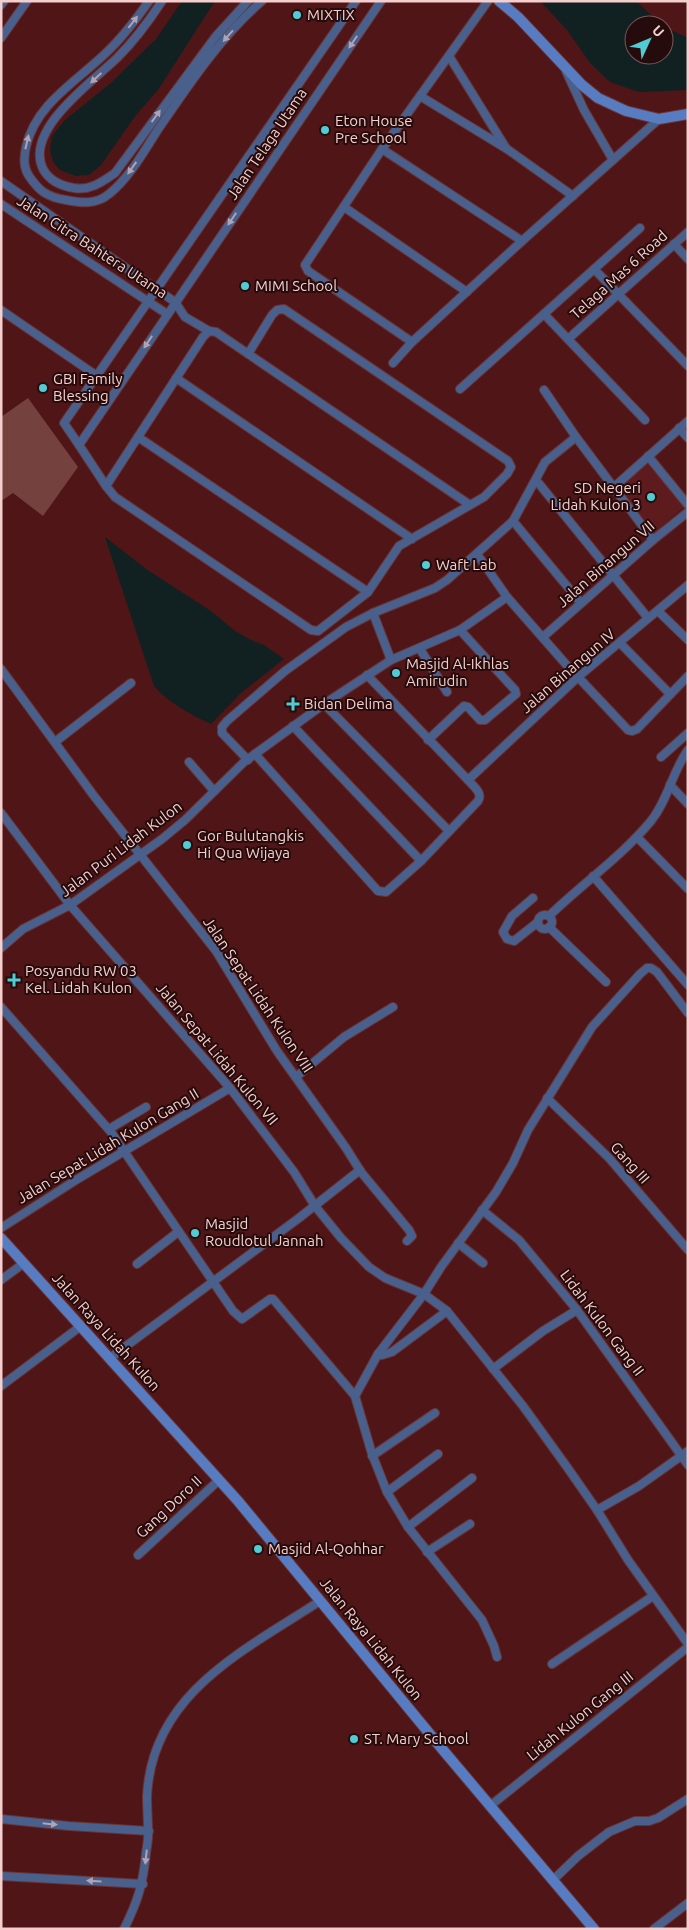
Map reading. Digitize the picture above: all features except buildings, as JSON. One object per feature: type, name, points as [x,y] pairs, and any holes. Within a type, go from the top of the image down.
[{"type":"main road","points":[[499,1],[518,17],[582,85],[598,98],[611,105],[659,120],[688,114]]},
{"type":"main road","name":"Jalan Raya Lidah Kulon","points":[[1,1238],[219,1480],[594,1929]]},
{"type":"street","points":[[1,5],[4,1]]},
{"type":"street","points":[[1,38],[27,1]]},
{"type":"street","points":[[149,1],[112,48],[51,102],[38,117],[30,132],[24,158],[26,171],[38,189],[57,199],[86,204],[108,196],[124,179],[186,89],[223,41],[262,1]]},
{"type":"street","points":[[162,1],[118,57],[63,108],[43,137],[39,149],[39,160],[47,175],[63,187],[84,190],[100,184],[115,173],[211,43],[248,1]]},
{"type":"street","name":"Jalan Telaga Utama","points":[[356,1],[64,423],[79,445],[381,1]]},
{"type":"street","points":[[412,342],[305,268],[306,262],[382,149],[488,1]]},
{"type":"street","points":[[449,56],[507,149]]},
{"type":"street","points":[[565,67],[584,110],[614,160]]},
{"type":"street","points":[[420,96],[507,149],[573,196]]},
{"type":"street","points":[[393,362],[412,342],[522,241],[659,120]]},
{"type":"street","points":[[382,149],[522,241]]},
{"type":"street","name":"Jalan Citra Bahtera Utama","points":[[1,181],[175,302],[185,317],[209,332],[216,332],[470,505]]},
{"type":"street","name":"Jalan Citra Bahtera Utama","points":[[1,204],[168,314]]},
{"type":"street","points":[[344,207],[467,292]]},
{"type":"street","points":[[460,389],[640,228]]},
{"type":"street","name":"Telaga Mas 6 Road","points":[[568,339],[688,232]]},
{"type":"street","points":[[674,244],[688,259]]},
{"type":"street","points":[[594,269],[688,366]]},
{"type":"street","points":[[79,445],[115,497],[311,630],[318,630],[368,592],[399,546],[484,497],[507,474],[510,467],[508,461],[284,309],[277,310],[272,315],[248,354]]},
{"type":"street","points":[[1,310],[96,376]]},
{"type":"street","points":[[544,314],[645,420]]},
{"type":"street","points":[[106,486],[203,337],[209,332]]},
{"type":"street","points":[[176,378],[412,538]]},
{"type":"street","points":[[544,390],[613,488],[653,540]]},
{"type":"street","points":[[613,488],[688,421]]},
{"type":"street","points":[[679,428],[688,438]]},
{"type":"street","points":[[138,437],[368,592]]},
{"type":"street","points":[[248,760],[222,733],[222,727],[227,720],[285,671],[346,627],[373,613],[435,588],[477,554],[513,521],[541,469],[550,457],[576,437]]},
{"type":"street","points":[[648,456],[688,505]]},
{"type":"street","points":[[536,480],[648,618]]},
{"type":"street","name":"Jalan Binangun VII","points":[[543,637],[653,540],[688,512]]},
{"type":"street","points":[[513,521],[581,603]]},
{"type":"street","points":[[477,554],[508,597],[571,670]]},
{"type":"street","name":"Jalan Binangun IV","points":[[468,780],[578,677],[688,585]]},
{"type":"street","name":"Jalan Puri Lidah Kulon","points":[[1,948],[23,929],[70,905],[140,855],[185,820],[255,754],[324,704],[391,660],[460,630],[508,597]]},
{"type":"street","points":[[658,611],[688,640]]},
{"type":"street","points":[[373,613],[391,660]]},
{"type":"street","points":[[428,740],[464,706],[468,707],[480,720],[484,720],[516,694],[515,690],[460,630]]},
{"type":"street","points":[[620,643],[670,694]]},
{"type":"street","points":[[420,649],[447,692]]},
{"type":"street","name":"Jalan Sepat Lidah Kulon VIII","points":[[1,669],[140,855],[216,951],[277,1050],[360,1170],[409,1230],[412,1236],[407,1241]]},
{"type":"street","points":[[255,754],[380,892],[386,892],[421,861],[480,799],[478,792],[468,780],[367,675]]},
{"type":"street","points":[[578,677],[630,731],[637,728],[688,676]]},
{"type":"street","points":[[55,742],[131,683]]},
{"type":"street","points":[[324,704],[448,831]]},
{"type":"street","points":[[293,726],[421,861]]},
{"type":"street","points":[[661,757],[688,733]]},
{"type":"street","points":[[549,916],[637,837],[657,813],[678,763],[688,750]]},
{"type":"street","points":[[189,762],[214,791]]},
{"type":"street","points":[[670,785],[688,804]]},
{"type":"street","name":"Jalan Sepat Lidah Kulon VII","points":[[1,813],[70,905],[230,1088],[294,1172],[315,1206],[341,1238],[369,1267],[385,1278],[424,1294],[447,1311],[523,1406],[597,1510],[653,1596],[687,1641]]},
{"type":"street","points":[[637,837],[688,889]]},
{"type":"street","points":[[594,876],[688,985]]},
{"type":"street","points":[[533,898],[512,916],[503,932],[507,938],[514,941],[538,922],[538,919],[543,915],[549,916]]},
{"type":"street","points":[[549,916],[552,921],[550,927]]},
{"type":"street","points":[[538,922],[541,928],[547,929],[550,927]]},
{"type":"street","points":[[550,927],[606,982]]},
{"type":"street","points":[[355,1396],[378,1354],[424,1294],[458,1243],[496,1192],[547,1098],[592,1027],[617,998],[647,968],[651,968],[657,972],[688,1013]]},
{"type":"street","points":[[296,1077],[344,1037],[393,1007]]},
{"type":"street","points":[[1,1008],[109,1128],[178,1232],[240,1319],[245,1318],[270,1299],[273,1299],[355,1396],[372,1456],[387,1492],[408,1527],[482,1620],[497,1657]]},
{"type":"street","name":"Jalan Sepat Lidah Kulon Gang II","points":[[1,1228],[125,1150],[230,1088]]},
{"type":"street","name":"Gang III","points":[[547,1098],[608,1158],[688,1250]]},
{"type":"street","points":[[109,1128],[146,1107]]},
{"type":"street","points":[[110,1358],[315,1206],[360,1170]]},
{"type":"street","name":"Lidah Kulon Gang II","points":[[482,1210],[519,1240],[577,1310],[685,1453],[688,1464]]},
{"type":"street","points":[[137,1264],[178,1232]]},
{"type":"street","points":[[458,1243],[483,1263]]},
{"type":"street","points":[[1,1280],[24,1262]]},
{"type":"street","points":[[493,1369],[543,1331],[577,1310]]},
{"type":"street","points":[[378,1354],[382,1355],[392,1352],[447,1311]]},
{"type":"street","points":[[1,1386],[81,1326]]},
{"type":"street","points":[[372,1456],[435,1413]]},
{"type":"street","points":[[597,1510],[639,1486],[685,1453]]},
{"type":"street","points":[[387,1492],[438,1454]]},
{"type":"street","points":[[408,1527],[472,1478]]},
{"type":"street","name":"Gang Doro II","points":[[138,1556],[219,1480]]},
{"type":"street","points":[[427,1552],[470,1524]]},
{"type":"street","points":[[552,1664],[653,1596]]},
{"type":"street","points":[[124,1929],[135,1907],[143,1884],[148,1831],[147,1795],[150,1772],[159,1744],[175,1713],[191,1692],[210,1674],[320,1601]]},
{"type":"street","name":"Lidah Kulon Gang III","points":[[490,1806],[687,1641]]},
{"type":"street","points":[[553,1880],[578,1856],[609,1832],[635,1821],[649,1821],[658,1818],[688,1799]]},
{"type":"street","points":[[1,1819],[148,1831]]},
{"type":"street","points":[[1,1876],[143,1884]]},
{"type":"street","points":[[654,1929],[688,1903]]},
{"type":"shaded area","points":[[182,1],[215,1],[158,90],[136,115],[101,165],[89,175],[76,176],[60,170],[53,162],[50,149],[52,136],[65,120],[112,82],[156,39]]},
{"type":"shaded area","points":[[540,1],[636,1],[651,15],[624,15],[624,65],[674,65],[674,32],[688,38],[688,90],[639,92],[610,82],[590,63],[567,30]]},
{"type":"shaded area","points":[[28,398],[78,467],[43,516],[13,493],[1,501],[1,417]]},
{"type":"shaded area","name":"SD Negeri Lidah Kulon 3","points":[[646,462],[685,506],[655,532],[616,488]]},
{"type":"shaded area","points":[[105,537],[146,569],[211,611],[235,631],[264,645],[284,659],[241,693],[211,724],[174,703],[154,686]]},
{"type":"place","name":"MIXTIX","points":[[297,15]]},
{"type":"place","name":"Eton House Pre School","points":[[325,130]]},
{"type":"place","name":"MIMI School","points":[[245,286]]},
{"type":"place","name":"GBI Family Blessing","points":[[43,388]]},
{"type":"place","name":"SD Negeri Lidah Kulon 3","points":[[651,497]]},
{"type":"place","name":"Waft Lab","points":[[426,565]]},
{"type":"place","name":"Masjid Al-Ikhlas Amirudin","points":[[396,673]]},
{"type":"place","name":"Bidan Delima","points":[[293,704]]},
{"type":"place","name":"Gor Bulutangkis Hi Qua Wijaya","points":[[187,845]]},
{"type":"place","name":"Posyandu RW 03 Kel. Lidah Kulon","points":[[14,980]]},
{"type":"place","name":"Masjid Roudlotul Jannah","points":[[195,1233]]},
{"type":"place","name":"Masjid Al-Qohhar","points":[[258,1549]]},
{"type":"place","name":"ST. Mary School","points":[[354,1739]]}]
